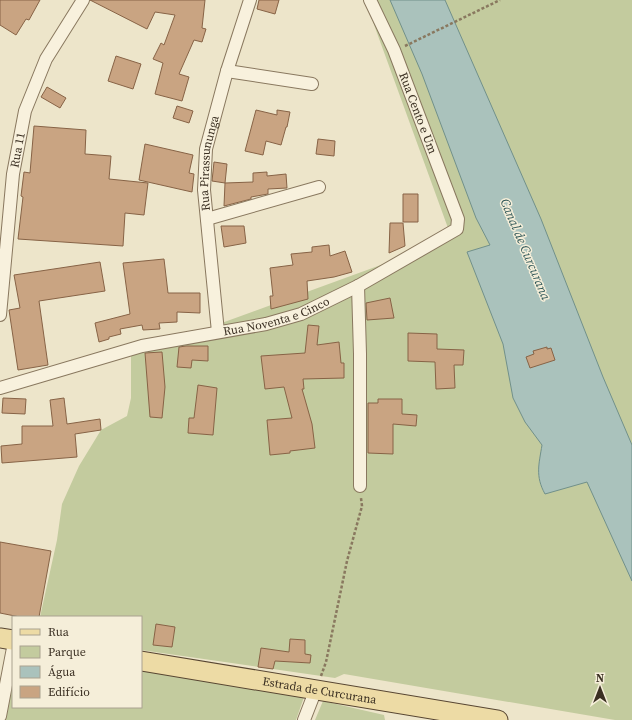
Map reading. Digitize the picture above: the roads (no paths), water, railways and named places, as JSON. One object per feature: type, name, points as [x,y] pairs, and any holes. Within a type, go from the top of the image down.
[{"type":"main road","points":[[0,638],[12,640]]},
{"type":"main road","name":"Estrada de Curcurana","points":[[142,661],[498,720]]},
{"type":"street","name":"Rua 11","points":[[0,315],[13,174],[25,111],[46,59],[83,0]]},
{"type":"street","name":"Rua Pirassununga","points":[[218,332],[204,190],[206,149],[227,71],[250,0]]},
{"type":"street","name":"Rua Cento e Um","points":[[370,0],[394,50],[456,212],[458,219],[457,229]]},
{"type":"street","points":[[227,71],[312,84]]},
{"type":"street","points":[[207,219],[319,187]]},
{"type":"street","name":"Rua Noventa e Cinco","points":[[0,388],[82,365],[142,346],[266,324],[301,314],[358,286],[457,229]]},
{"type":"street","points":[[358,286],[360,354],[360,486]]},
{"type":"street","points":[[0,716],[12,653]]},
{"type":"street","points":[[304,720],[316,689]]},
{"type":"water","name":"Canal de Curcurana","points":[[390,0],[445,0],[541,219],[603,377],[632,445],[632,581],[587,482],[545,494],[542,488],[539,470],[542,445],[525,422],[513,398],[503,344],[467,252],[490,245],[476,218],[422,74]]}]
